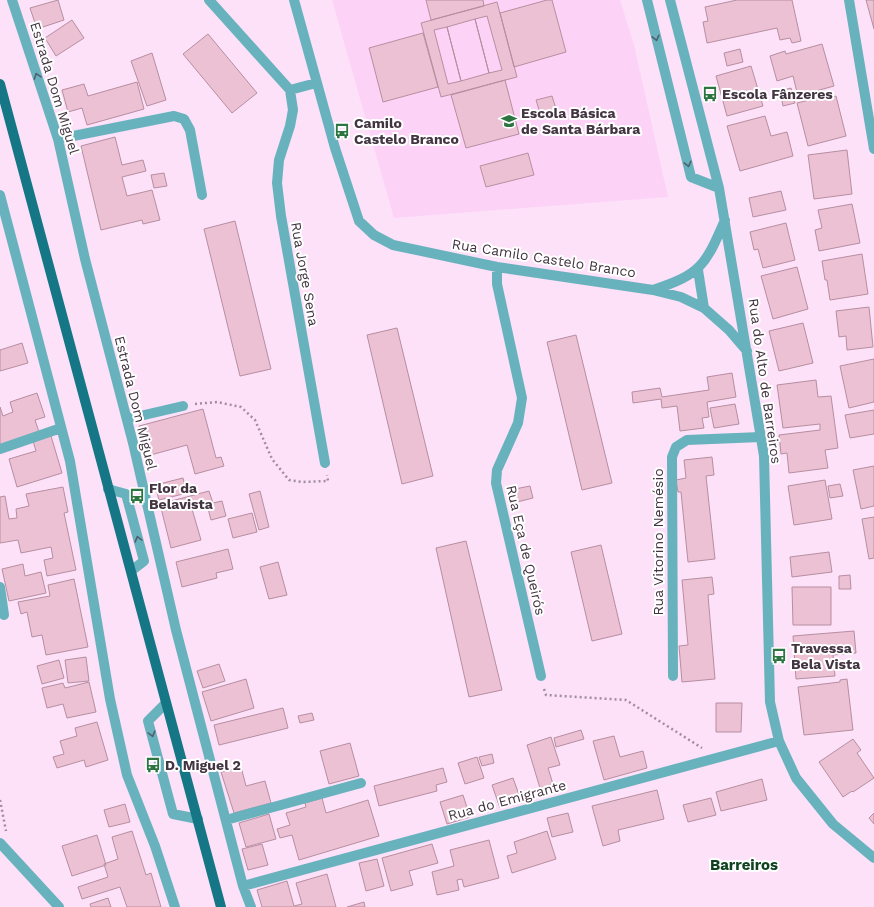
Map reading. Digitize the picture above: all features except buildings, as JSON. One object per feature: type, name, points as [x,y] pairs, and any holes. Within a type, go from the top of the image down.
[{"type":"main road","points":[[0,84],[221,907]]},
{"type":"street","name":"Estrada Dom Miguel","points":[[12,0],[58,139],[85,260],[127,419],[176,630],[243,886],[251,907]]},
{"type":"street","points":[[210,0],[290,90],[316,83]]},
{"type":"street","name":"Rua Camilo Castelo Branco","points":[[294,0],[316,83],[359,221],[374,235],[394,245],[497,267],[653,290],[681,297],[704,308],[729,330],[748,353]]},
{"type":"street","points":[[647,0],[691,177],[719,188]]},
{"type":"street","name":"Rua do Alto de Barreiros","points":[[670,0],[719,188],[748,353],[764,456],[770,702],[779,741],[796,778],[833,824],[874,858]]},
{"type":"street","points":[[849,0],[874,149]]},
{"type":"street","name":"Rua Jorge Sena","points":[[290,90],[293,110],[290,126],[278,160],[277,183],[280,216],[325,463]]},
{"type":"street","points":[[58,139],[174,116],[184,119],[190,130],[202,195]]},
{"type":"street","points":[[0,196],[70,461],[110,699],[125,767],[155,846],[175,907]]},
{"type":"street","name":"Rua Camilo Castelo Branco","points":[[653,290],[679,281],[698,270],[711,252],[725,219]]},
{"type":"street","name":"Rua Eça de Queirós","points":[[497,267],[497,284],[522,398],[518,423],[497,470],[496,483],[541,676]]},
{"type":"street","points":[[698,270],[704,308]]},
{"type":"street","points":[[127,419],[183,406]]},
{"type":"street","points":[[0,449],[61,428]]},
{"type":"street","name":"Rua Vitorino Nemésio","points":[[673,676],[672,457],[676,447],[687,440],[761,437]]},
{"type":"street","points":[[108,489],[126,494],[144,561],[131,571]]},
{"type":"street","points":[[0,587],[4,615]]},
{"type":"street","points":[[166,703],[148,721],[173,814],[198,819]]},
{"type":"street","name":"Rua do Emigrante","points":[[243,886],[779,741]]},
{"type":"street","points":[[226,820],[361,783]]},
{"type":"street","points":[[0,843],[59,907]]},
{"type":"path","points":[[183,406],[217,402],[242,407],[255,420],[272,459],[289,480],[302,482],[328,481],[325,463]]},
{"type":"path","points":[[541,676],[546,696],[626,700],[718,757]]},
{"type":"path","points":[[0,800],[11,855]]},
{"type":"shaded area","name":"Escola Básica de Santa Bárbara","points":[[332,0],[620,0],[634,45],[668,197],[394,218]]},
{"type":"place","name":"Escola Fânzeres","points":[[710,94]]},
{"type":"place","name":"Escola Básica de Santa Bárbara","points":[[509,121]]},
{"type":"place","name":"Camilo Castelo Branco","points":[[342,131]]},
{"type":"place","name":"Flor da Belavista","points":[[137,496]]},
{"type":"place","name":"Travessa Bela Vista","points":[[779,656]]},
{"type":"place","name":"D. Miguel 2","points":[[153,765]]},
{"type":"district","name":"Barreiros","points":[[744,865]]}]
